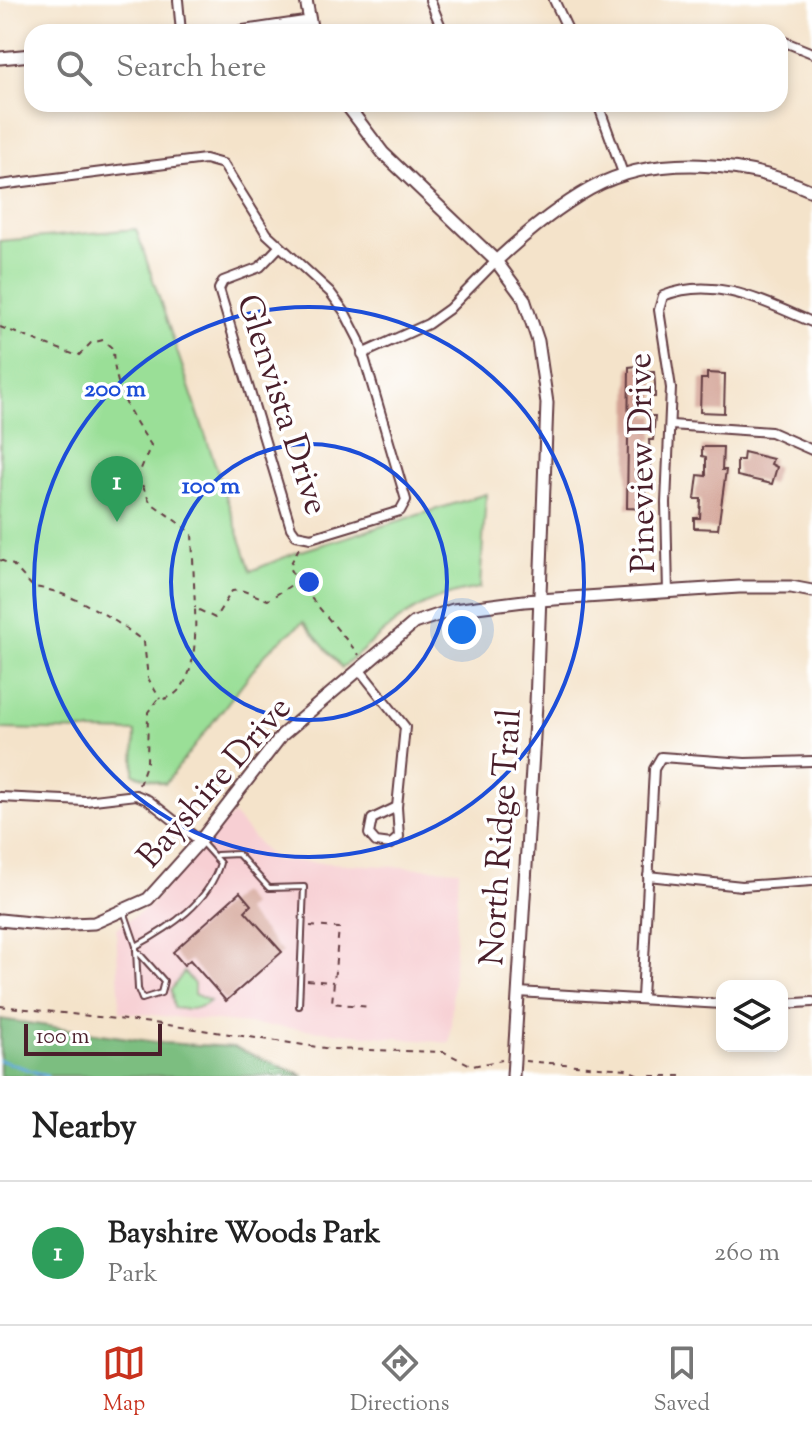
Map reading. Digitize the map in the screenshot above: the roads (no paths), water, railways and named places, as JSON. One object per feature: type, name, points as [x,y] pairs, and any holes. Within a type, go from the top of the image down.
[{"type":"street","points":[[178,0],[180,24]]},
{"type":"street","points":[[306,0],[310,24]]},
{"type":"street","points":[[430,0],[440,24]]},
{"type":"street","points":[[554,0],[565,24]]},
{"type":"street","points":[[788,43],[812,53]]},
{"type":"street","points":[[0,58],[24,56]]},
{"type":"street","name":"North Ridge Trail","points":[[352,112],[383,153],[496,261],[524,299],[538,341],[547,403],[540,601],[513,1076]]},
{"type":"street","points":[[601,112],[624,176]]},
{"type":"street","name":"Glenvista Drive","points":[[0,185],[214,160],[229,172],[267,234],[330,292],[344,311],[362,354],[405,504],[396,512],[303,538],[291,528],[219,289],[223,281],[260,267],[279,247]]},
{"type":"street","points":[[362,354],[439,316],[496,261],[560,208],[592,188],[624,176],[685,167],[731,167],[763,173],[812,191]]},
{"type":"street","name":"Pineview Drive","points":[[668,594],[666,503],[671,388],[659,310],[663,296],[681,289],[727,290],[744,293],[812,322]]},
{"type":"street","points":[[671,425],[771,432],[812,450]]},
{"type":"street","name":"Bayshire Drive","points":[[0,920],[50,925],[94,923],[148,899],[200,841],[282,735],[414,623],[453,610],[540,601],[739,587],[791,587],[812,591]]},
{"type":"street","points":[[359,669],[405,727],[397,807],[399,837],[391,844],[376,842],[369,834],[372,819],[397,807]]},
{"type":"street","points":[[642,998],[654,769],[661,757],[745,763],[812,761]]},
{"type":"street","points":[[0,797],[85,801],[136,795],[200,841]]},
{"type":"street","points":[[648,876],[742,886],[812,881]]},
{"type":"street","points":[[518,992],[716,1004]]},
{"type":"street","points":[[788,1004],[812,1002]]},
{"type":"lane","points":[[136,948],[164,931],[193,906],[215,880],[220,863],[217,855],[200,841]]},
{"type":"lane","points":[[217,855],[238,854],[269,888],[304,887],[299,1006]]},
{"type":"lane","points":[[124,911],[136,948],[138,989],[142,999],[152,999],[161,993],[164,981],[136,948]]},
{"type":"waterway","points":[[0,1060],[47,1076]]},
{"type":"place","name":"Bayshire Woods Park","points":[[117,522]]}]
